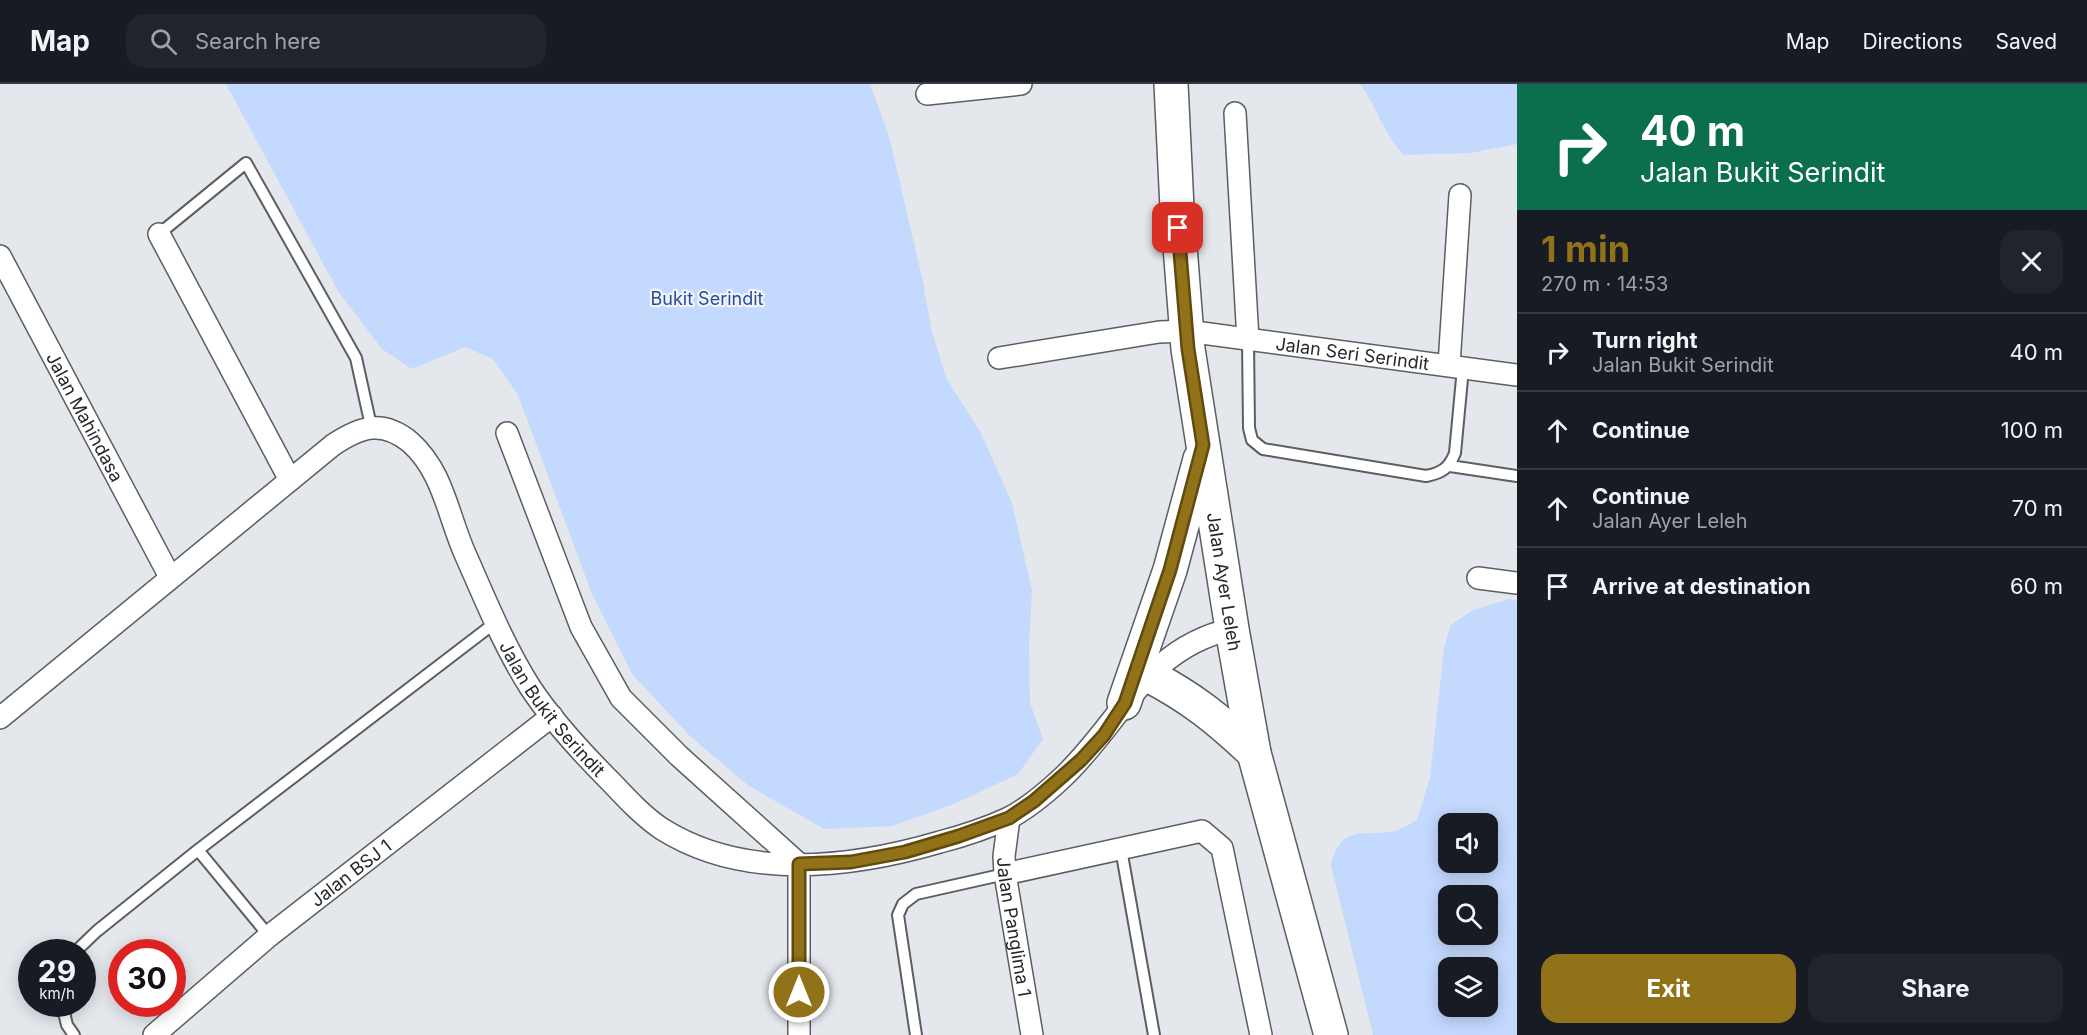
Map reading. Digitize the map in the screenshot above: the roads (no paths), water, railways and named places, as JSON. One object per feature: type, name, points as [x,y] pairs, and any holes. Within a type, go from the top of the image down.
[{"type":"main road","name":"Jalan Ayer Leleh","points":[[1172,84],[1176,208],[1187,331],[1232,629],[1254,753],[1331,1035]]},
{"type":"main road","points":[[1125,703],[1170,570],[1203,445]]},
{"type":"main road","points":[[1148,675],[1188,696],[1213,714],[1254,753]]},
{"type":"street","points":[[927,94],[1021,84]]},
{"type":"street","points":[[1235,113],[1248,340]]},
{"type":"street","points":[[1456,367],[1460,195]]},
{"type":"street","points":[[159,234],[290,480]]},
{"type":"street","name":"Jalan Mahindasa","points":[[0,256],[170,577]]},
{"type":"street","name":"Jalan Seri Serindit","points":[[999,358],[1159,332],[1187,331],[1517,375]]},
{"type":"street","points":[[0,718],[333,445],[350,434],[371,426]]},
{"type":"street","name":"Jalan Bukit Serindit","points":[[371,426],[390,430],[409,441],[426,460],[440,482],[464,552],[496,622],[530,686],[552,716],[603,774],[645,816],[664,830],[705,849],[749,862],[799,864],[851,862],[905,852],[1009,818],[1034,801],[1081,760],[1104,735],[1125,703],[1148,675],[1176,652],[1205,635],[1232,629]]},
{"type":"street","points":[[507,434],[581,627],[621,698],[678,756],[799,864],[800,1035]]},
{"type":"street","points":[[1478,578],[1517,582]]},
{"type":"street","name":"Jalan BSJ 1","points":[[154,1035],[269,936],[552,716]]},
{"type":"street","name":"Jalan Panglima 1","points":[[1009,818],[1004,856],[1005,874],[1032,1035]]},
{"type":"street","points":[[1005,874],[1202,831],[1222,848],[1261,1035]]},
{"type":"lane","points":[[159,234],[246,163],[356,358],[371,426]]},
{"type":"lane","points":[[1248,340],[1249,428],[1252,440],[1263,449],[1426,476],[1440,474],[1450,466],[1455,453],[1456,367]]},
{"type":"lane","points":[[1450,466],[1517,476]]},
{"type":"lane","points":[[89,939],[198,850],[496,622]]},
{"type":"lane","points":[[1121,849],[1154,1035]]},
{"type":"lane","points":[[198,850],[269,936]]},
{"type":"lane","points":[[916,1035],[898,915],[903,904],[916,894],[1005,874]]},
{"type":"lane","points":[[65,1017],[67,1025],[74,1035]]},
{"type":"park label","name":"Bukit Serindit","points":[[707,298]]}]
